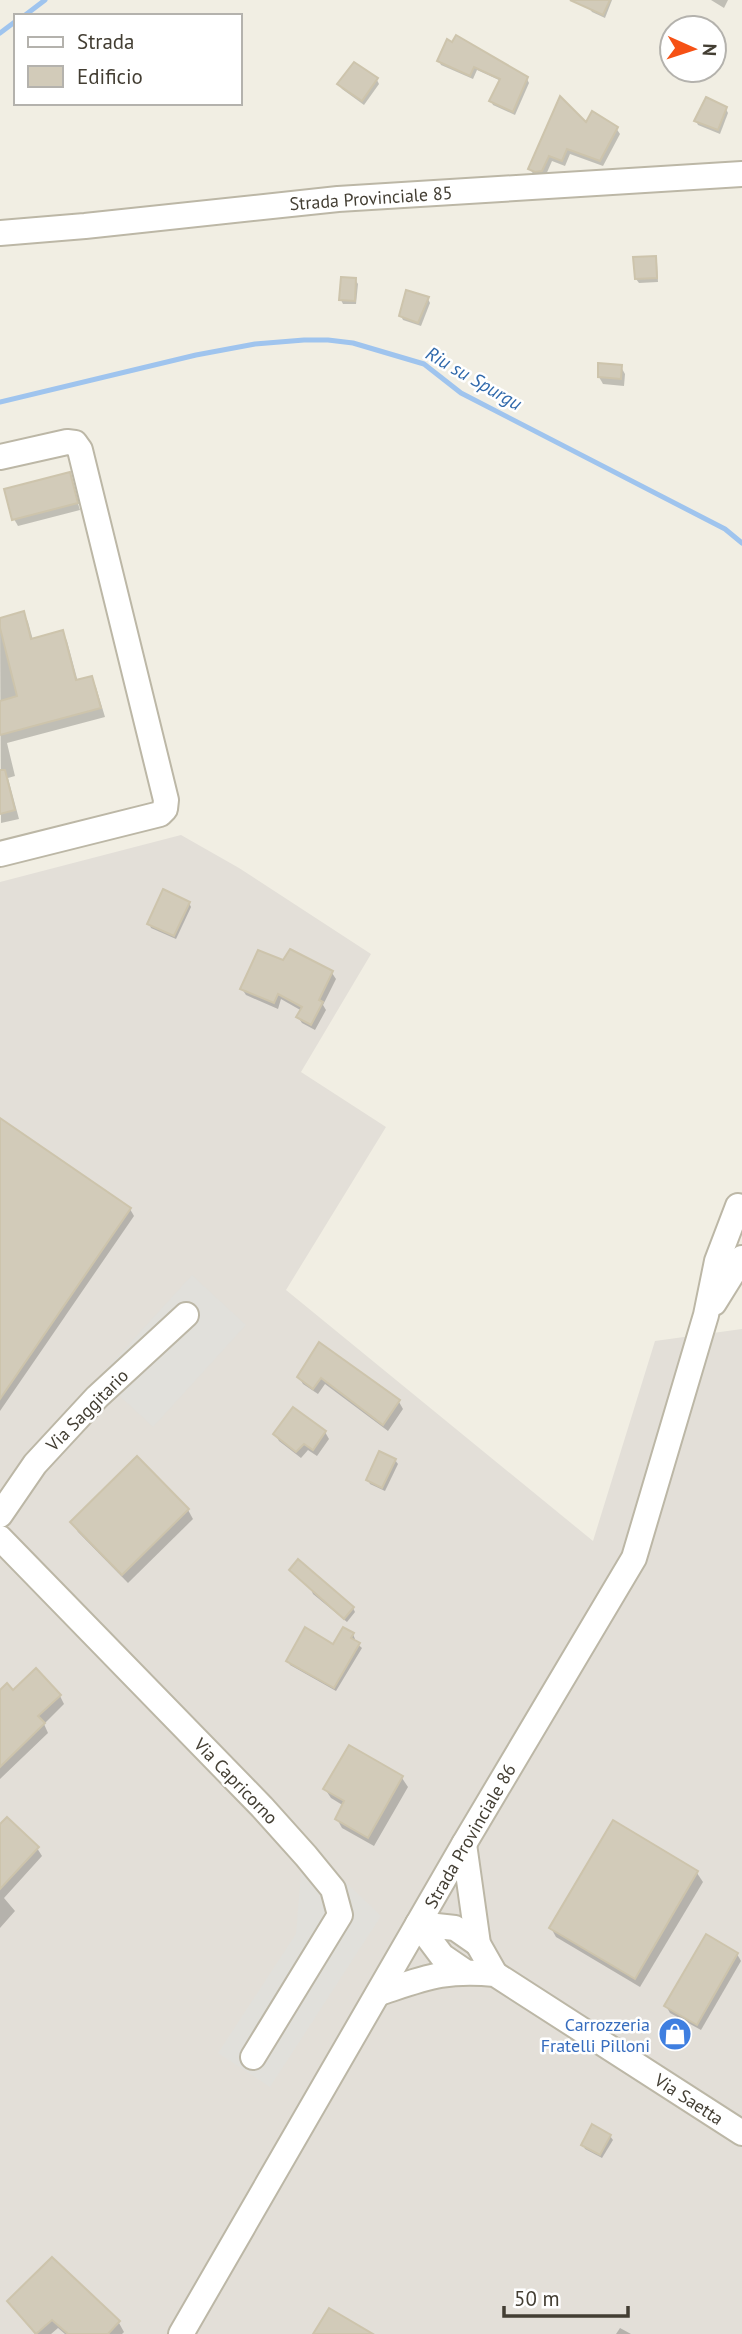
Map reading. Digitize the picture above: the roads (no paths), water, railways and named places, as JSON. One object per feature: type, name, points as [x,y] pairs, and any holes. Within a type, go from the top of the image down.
[{"type":"street","name":"Strada Provinciale 85","points":[[0,233],[338,199],[742,174]]},
{"type":"street","points":[[0,457],[67,442],[75,443],[79,450],[166,800],[165,809],[160,814],[0,854]]},
{"type":"street","name":"Strada Provinciale 86","points":[[181,2334],[464,1844],[634,1558],[706,1315],[717,1261],[741,1202]]},
{"type":"street","name":"Strada Provinciale 86","points":[[706,1315],[742,1258]]},
{"type":"street","name":"Via Saggitario","points":[[0,1515],[35,1464],[97,1397],[186,1315]]},
{"type":"street","name":"Via Capricorno","points":[[0,1538],[262,1807],[333,1889],[340,1915],[253,2057]]},
{"type":"street","name":"Via Saetta","points":[[464,1844],[478,1944],[495,1974]]},
{"type":"street","points":[[418,1924],[442,1956],[464,1971]]},
{"type":"street","name":"Via Saetta","points":[[418,1924],[455,1927],[478,1944]]},
{"type":"street","name":"Via Saetta","points":[[379,1993],[437,1974],[464,1971],[495,1974],[742,2133]]},
{"type":"waterway","points":[[27,14],[45,0]]},
{"type":"waterway","points":[[0,33],[14,22]]},
{"type":"waterway","name":"Riu su Spurgu","points":[[0,402],[196,355],[255,344],[304,340],[353,343],[424,364],[461,393],[725,529],[742,543]]},
{"type":"place","name":"Carrozzeria Fratelli Pilloni","points":[[675,2034]]}]
